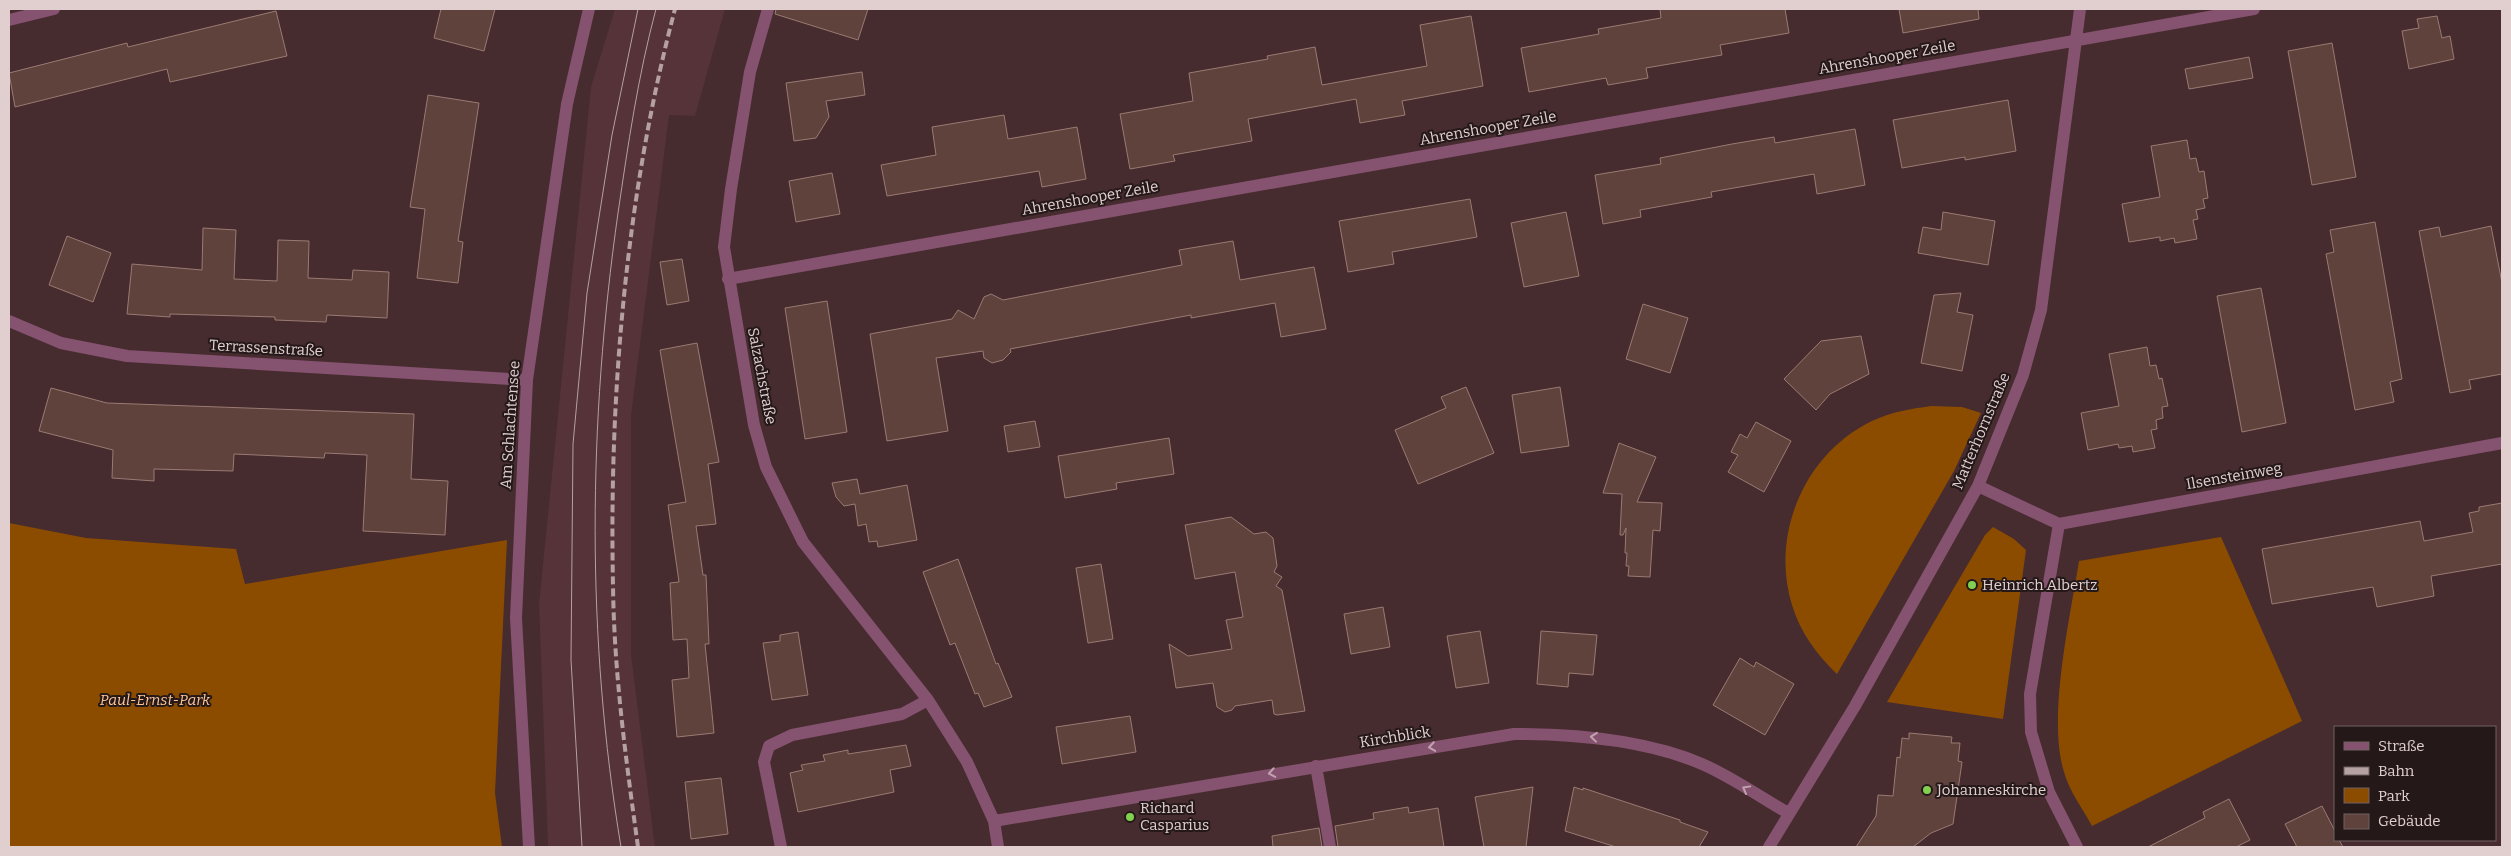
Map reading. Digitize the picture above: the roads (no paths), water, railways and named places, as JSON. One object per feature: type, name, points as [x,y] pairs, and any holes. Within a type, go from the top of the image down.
[{"type":"street","points":[[9,20],[54,9]]},
{"type":"street","name":"Am Schlachtensee","points":[[528,847],[516,618],[527,380],[567,104],[589,9]]},
{"type":"street","name":"Salzachstraße","points":[[768,9],[750,72],[731,189],[724,246],[728,279],[754,425],[766,467],[780,499],[803,542],[928,700],[967,762],[994,821],[998,847]]},
{"type":"street","name":"Matterhornstraße","points":[[1769,847],[1854,706],[1978,486],[2023,376],[2041,310],[2080,9]]},
{"type":"street","name":"Ahrenshooper Zeile","points":[[728,279],[2254,9]]},
{"type":"street","name":"Terrassenstraße","points":[[9,321],[61,343],[127,356],[527,380]]},
{"type":"street","name":"Ilsensteinweg","points":[[2059,524],[2502,444]]},
{"type":"street","points":[[1978,486],[2059,524],[2030,694],[2031,732],[2049,792],[2077,847]]},
{"type":"street","points":[[782,847],[764,762],[769,746],[792,735],[902,714],[928,700]]},
{"type":"street","name":"Kirchblick","points":[[994,821],[1514,734],[1600,737],[1674,755],[1702,764],[1788,813]]},
{"type":"street","points":[[1316,766],[1330,847]]},
{"type":"tram line","points":[[582,847],[571,660],[573,444],[587,293],[612,135],[638,9]]},
{"type":"tram line","points":[[621,847],[610,768],[597,610],[595,530],[597,451],[608,292],[618,213],[639,85],[656,9]]},
{"type":"railway","points":[[638,847],[618,684],[614,618],[614,440],[624,295],[633,222],[644,150],[658,79],[675,9]]},
{"type":"place","name":"Heinrich Albertz","points":[[1972,585]]},
{"type":"place","name":"Johanneskirche","points":[[1927,790]]},
{"type":"place","name":"Richard Casparius","points":[[1130,817]]},
{"type":"park label","name":"Paul-Ernst-Park","points":[[155,700]]}]
